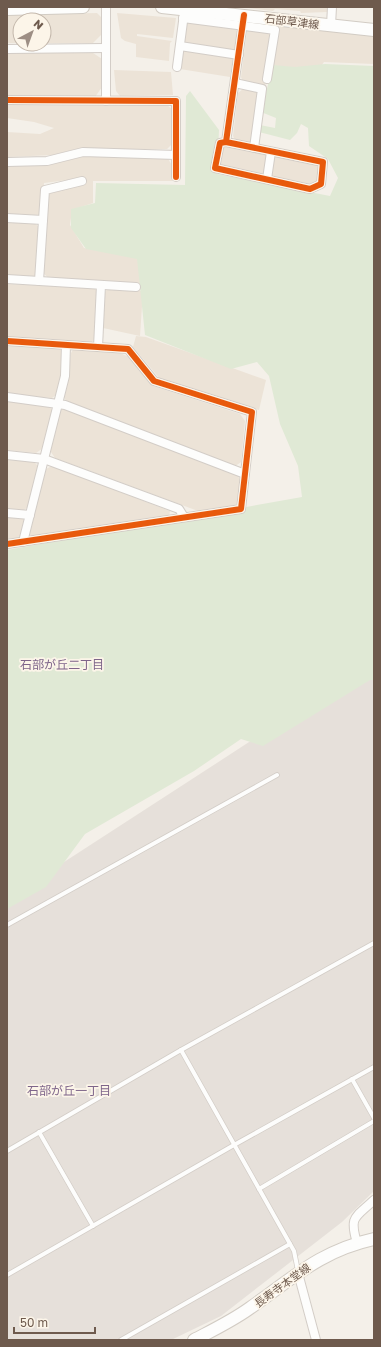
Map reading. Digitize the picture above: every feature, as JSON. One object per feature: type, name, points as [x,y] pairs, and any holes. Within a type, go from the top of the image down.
[{"type":"main road","points":[[14,8],[83,7]]},
{"type":"main road","name":"石部草津線","points":[[162,7],[184,13],[244,20],[374,30]]},
{"type":"main road","name":"長寿寺本堂線","points":[[194,1340],[230,1321],[326,1255],[357,1243],[374,1239]]},
{"type":"street","points":[[106,7],[106,101]]},
{"type":"street","points":[[332,7],[332,26]]},
{"type":"street","points":[[177,67],[184,13]]},
{"type":"street","points":[[226,142],[244,20],[275,30],[267,79]]},
{"type":"street","points":[[180,46],[239,54]]},
{"type":"street","points":[[7,49],[106,48]]},
{"type":"street","points":[[234,83],[262,89],[254,148]]},
{"type":"street","points":[[7,100],[176,101],[176,177]]},
{"type":"street","points":[[226,142],[254,148],[323,162],[322,184],[310,189],[215,168],[220,143],[226,142]]},
{"type":"street","points":[[7,162],[47,161],[83,152],[176,155]]},
{"type":"street","points":[[268,179],[271,152]]},
{"type":"street","points":[[39,281],[45,190],[82,181]]},
{"type":"street","points":[[7,218],[43,220]]},
{"type":"street","points":[[7,280],[136,287]]},
{"type":"street","points":[[98,347],[102,285]]},
{"type":"street","points":[[7,341],[128,349],[154,381],[252,412],[241,509],[7,544]]},
{"type":"street","points":[[23,542],[57,402],[65,376],[66,345]]},
{"type":"street","points":[[7,397],[57,402],[245,474]]},
{"type":"street","points":[[7,455],[44,459],[179,508],[184,517]]},
{"type":"street","points":[[7,513],[30,515]]},
{"type":"street","points":[[357,1243],[352,1225],[355,1218],[374,1200]]},
{"type":"street","points":[[298,1273],[316,1340]]},
{"type":"lane","points":[[7,925],[277,775]]},
{"type":"lane","points":[[8,1149],[181,1050],[374,943]]},
{"type":"lane","points":[[181,1050],[294,1251],[298,1273]]},
{"type":"lane","points":[[7,1275],[374,1067]]},
{"type":"lane","points":[[259,1189],[374,1120],[352,1079]]},
{"type":"lane","points":[[39,1132],[93,1226]]},
{"type":"lane","points":[[121,1340],[290,1244]]},
{"type":"shaded area","points":[[241,7],[327,7],[327,12],[301,13],[300,11],[275,9],[273,11]]},
{"type":"shaded area","points":[[97,13],[101,17],[101,35],[93,43],[52,43],[52,14]]},
{"type":"shaded area","points":[[117,13],[176,18],[173,38],[137,34],[137,36],[172,41],[170,43],[169,61],[136,57],[136,44],[125,41],[121,38]]},
{"type":"shaded area","points":[[7,15],[12,15],[12,43],[7,43]]},
{"type":"shaded area","points":[[187,22],[233,27],[237,31],[235,47],[233,50],[183,44]]},
{"type":"shaded area","points":[[278,25],[374,36],[374,64],[324,62],[317,71],[272,73]]},
{"type":"shaded area","points":[[247,30],[268,32],[271,37],[265,87],[243,82],[241,77]]},
{"type":"shaded area","points":[[182,50],[230,56],[233,59],[230,77],[180,69]]},
{"type":"shaded area","points":[[7,53],[93,53],[102,59],[102,87],[95,97],[7,95]]},
{"type":"shaded area","points":[[114,70],[171,72],[173,95],[120,96],[116,91]]},
{"type":"shaded area","points":[[243,89],[256,90],[259,95],[253,139],[249,143],[235,140],[233,136],[238,93]]},
{"type":"shaded area","points":[[7,103],[167,105],[174,111],[174,142],[167,149],[76,149],[54,155],[7,157],[7,132],[40,134],[54,128],[34,122],[7,118]]},
{"type":"shaded area","points":[[224,146],[267,154],[267,173],[263,176],[220,167],[218,164],[222,148]]},
{"type":"shaded area","points":[[85,156],[167,157],[173,167],[172,181],[93,181],[93,203],[72,210],[70,225],[84,248],[138,258],[141,285],[51,280],[43,273],[49,194],[55,190],[85,185],[84,178],[44,183],[42,215],[7,214],[7,165],[46,165]]},
{"type":"shaded area","points":[[276,156],[319,164],[318,183],[310,186],[272,178],[270,175],[273,158]]},
{"type":"shaded area","points":[[7,222],[34,223],[39,227],[36,274],[32,279],[7,277]]},
{"type":"shaded area","points":[[7,284],[94,288],[99,293],[95,338],[91,343],[7,338]]},
{"type":"shaded area","points":[[108,288],[143,291],[140,336],[103,328],[104,294]]},
{"type":"shaded area","points":[[136,336],[146,337],[266,380],[259,410],[160,379],[133,347]]},
{"type":"shaded area","points":[[7,344],[59,347],[63,353],[63,370],[57,394],[52,398],[7,394]]},
{"type":"shaded area","points":[[74,348],[118,352],[129,357],[153,386],[240,414],[245,421],[241,462],[234,467],[67,402],[63,396],[68,376],[71,353]]},
{"type":"shaded area","points":[[7,401],[48,405],[52,410],[43,448],[36,453],[7,450]]},
{"type":"shaded area","points":[[66,408],[237,475],[242,482],[240,501],[235,506],[198,511],[55,458],[49,449],[59,411]]},
{"type":"shaded area","points":[[7,460],[34,462],[39,467],[29,506],[24,510],[7,509]]},
{"type":"shaded area","points":[[52,466],[170,511],[169,517],[33,537],[29,534],[46,469]]},
{"type":"shaded area","points":[[7,515],[20,517],[25,521],[22,533],[18,538],[7,539]]},
{"type":"shaded area","points":[[374,667],[374,1191],[342,1222],[221,1316],[171,1340],[7,1340],[7,899],[277,724]]},
{"type":"green space","points":[[325,64],[374,66],[374,680],[370,680],[263,746],[241,739],[194,771],[85,834],[46,887],[7,909],[7,550],[302,497],[298,466],[280,424],[269,376],[257,362],[231,369],[145,335],[137,259],[86,249],[71,228],[71,209],[95,203],[96,183],[185,185],[186,96],[190,91],[219,130],[217,174],[330,196],[338,178],[328,159],[309,146],[308,128],[301,124],[297,133],[290,140],[259,132],[260,125],[275,128],[276,118],[261,112],[273,65],[295,67]]},
{"type":"cycle path","points":[[226,142],[220,143],[215,168],[310,189],[321,184],[323,162],[226,142],[244,15]]},
{"type":"cycle path","points":[[7,100],[176,101],[176,177]]},
{"type":"cycle path","points":[[7,341],[128,349],[154,381],[252,412],[241,509],[7,544]]},
{"type":"district","name":"石部が丘二丁目","points":[[62,664]]},
{"type":"district","name":"石部が丘一丁目","points":[[69,1090]]}]
